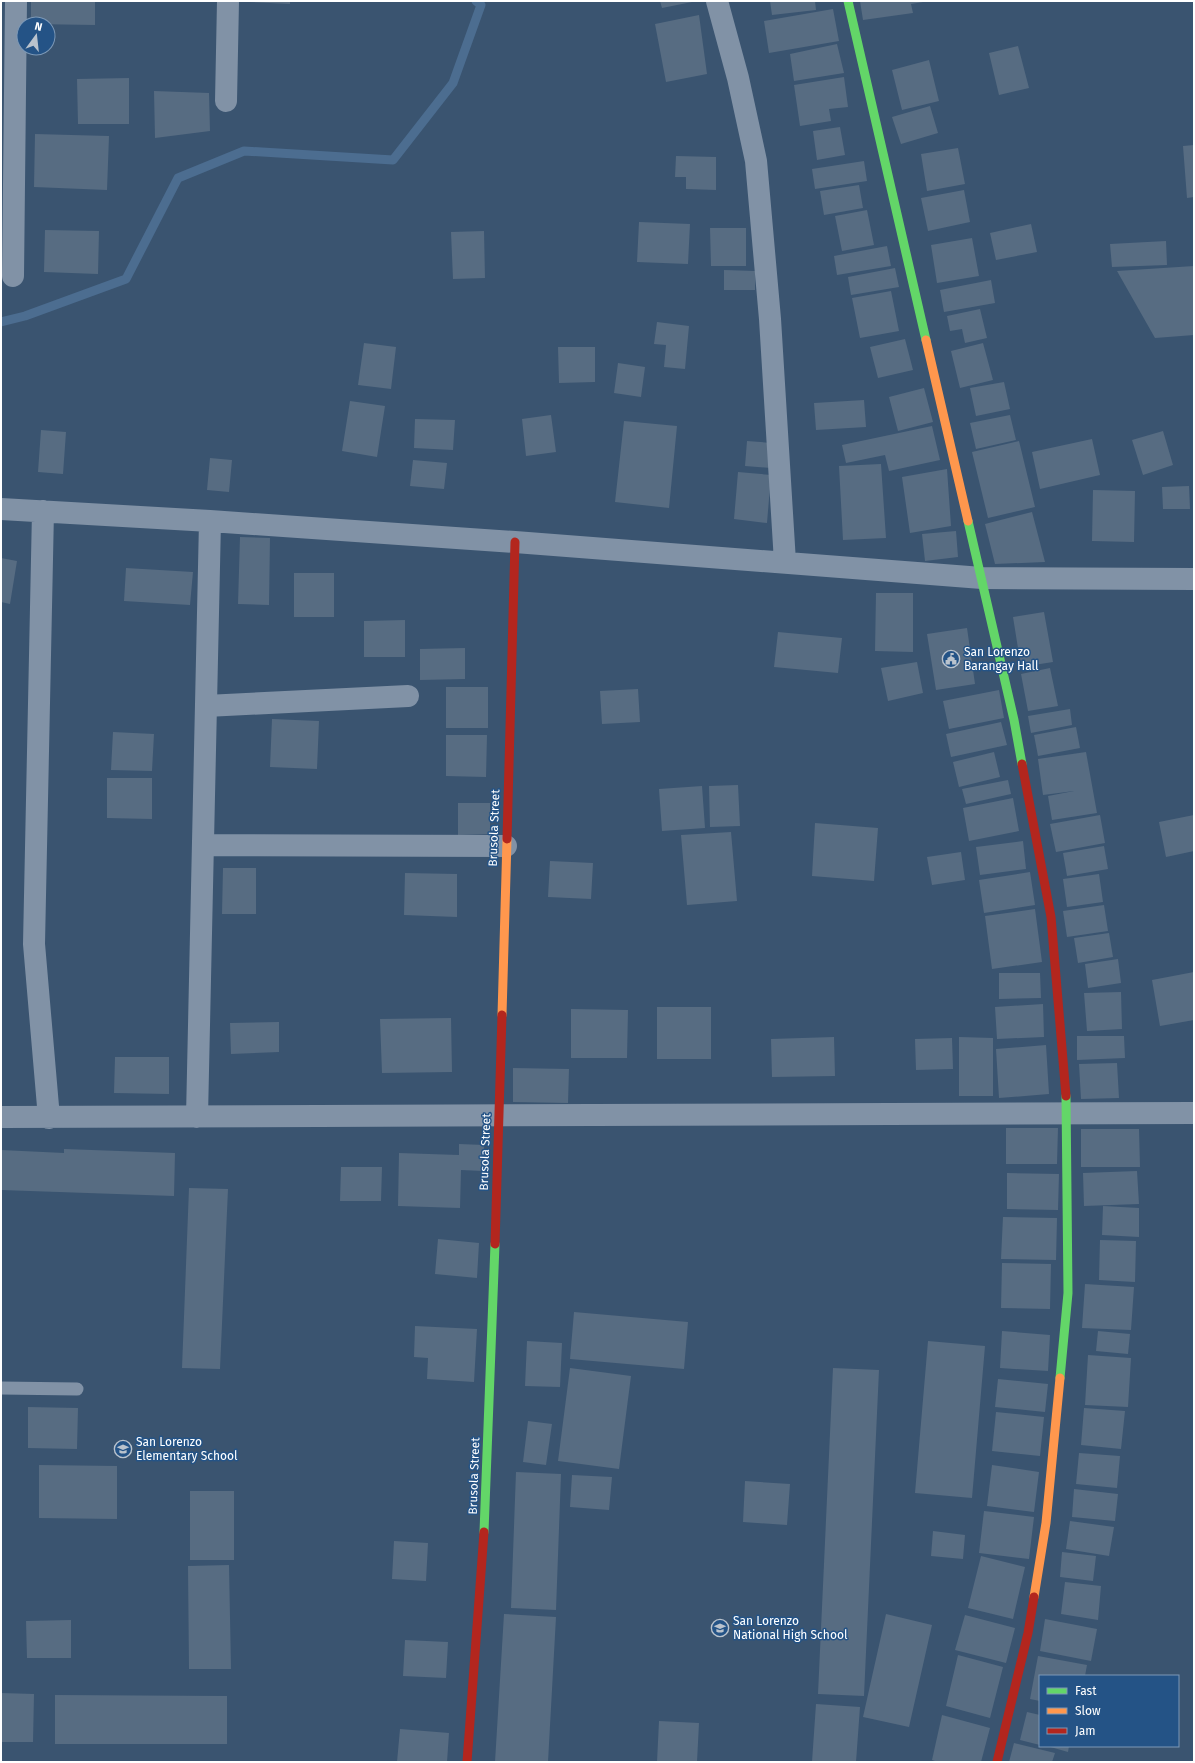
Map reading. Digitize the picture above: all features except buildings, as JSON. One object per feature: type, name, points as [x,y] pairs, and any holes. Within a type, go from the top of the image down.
[{"type":"street","points":[[13,276],[16,1]]},
{"type":"street","points":[[226,101],[228,1]]},
{"type":"street","points":[[716,1],[738,78],[756,161],[770,319],[785,562]]},
{"type":"street","points":[[848,1],[1014,720],[1051,917],[1067,1114],[1068,1292],[1046,1523],[1028,1633],[997,1762]]},
{"type":"street","points":[[1,509],[210,521],[514,542],[982,578],[1194,579]]},
{"type":"street","points":[[43,511],[34,944],[49,1118]]},
{"type":"street","points":[[197,1117],[210,521]]},
{"type":"street","name":"Brusola Street","points":[[467,1762],[486,1500],[499,1116],[514,542]]},
{"type":"street","points":[[206,706],[408,696]]},
{"type":"street","points":[[203,845],[506,846]]},
{"type":"street","points":[[1,1117],[1194,1113]]},
{"type":"lane","points":[[1,1388],[77,1389]]},
{"type":"waterway","points":[[1,322],[25,316],[126,279],[178,178],[244,151],[393,160],[453,83],[481,5],[476,1]]},
{"type":"traffic: fast","points":[[848,1],[926,340]]},
{"type":"traffic: fast","points":[[968,521],[1014,720],[1022,764]]},
{"type":"traffic: fast","points":[[1060,1378],[1068,1293],[1066,1096]]},
{"type":"traffic: fast","points":[[484,1532],[495,1244]]},
{"type":"traffic: slow","points":[[926,340],[968,521]]},
{"type":"traffic: slow","points":[[502,1015],[507,839]]},
{"type":"traffic: slow","points":[[1034,1597],[1046,1523],[1060,1378]]},
{"type":"traffic: jam","points":[[507,839],[515,542]]},
{"type":"traffic: jam","points":[[1022,764],[1051,917],[1066,1096]]},
{"type":"traffic: jam","points":[[495,1244],[502,1015]]},
{"type":"traffic: jam","points":[[467,1762],[484,1532]]},
{"type":"traffic: jam","points":[[997,1762],[1028,1633],[1034,1597]]},
{"type":"place","name":"San Lorenzo Barangay Hall","points":[[951,659]]},
{"type":"place","name":"San Lorenzo Elementary School","points":[[123,1449]]},
{"type":"place","name":"San Lorenzo National High School","points":[[720,1628]]}]
